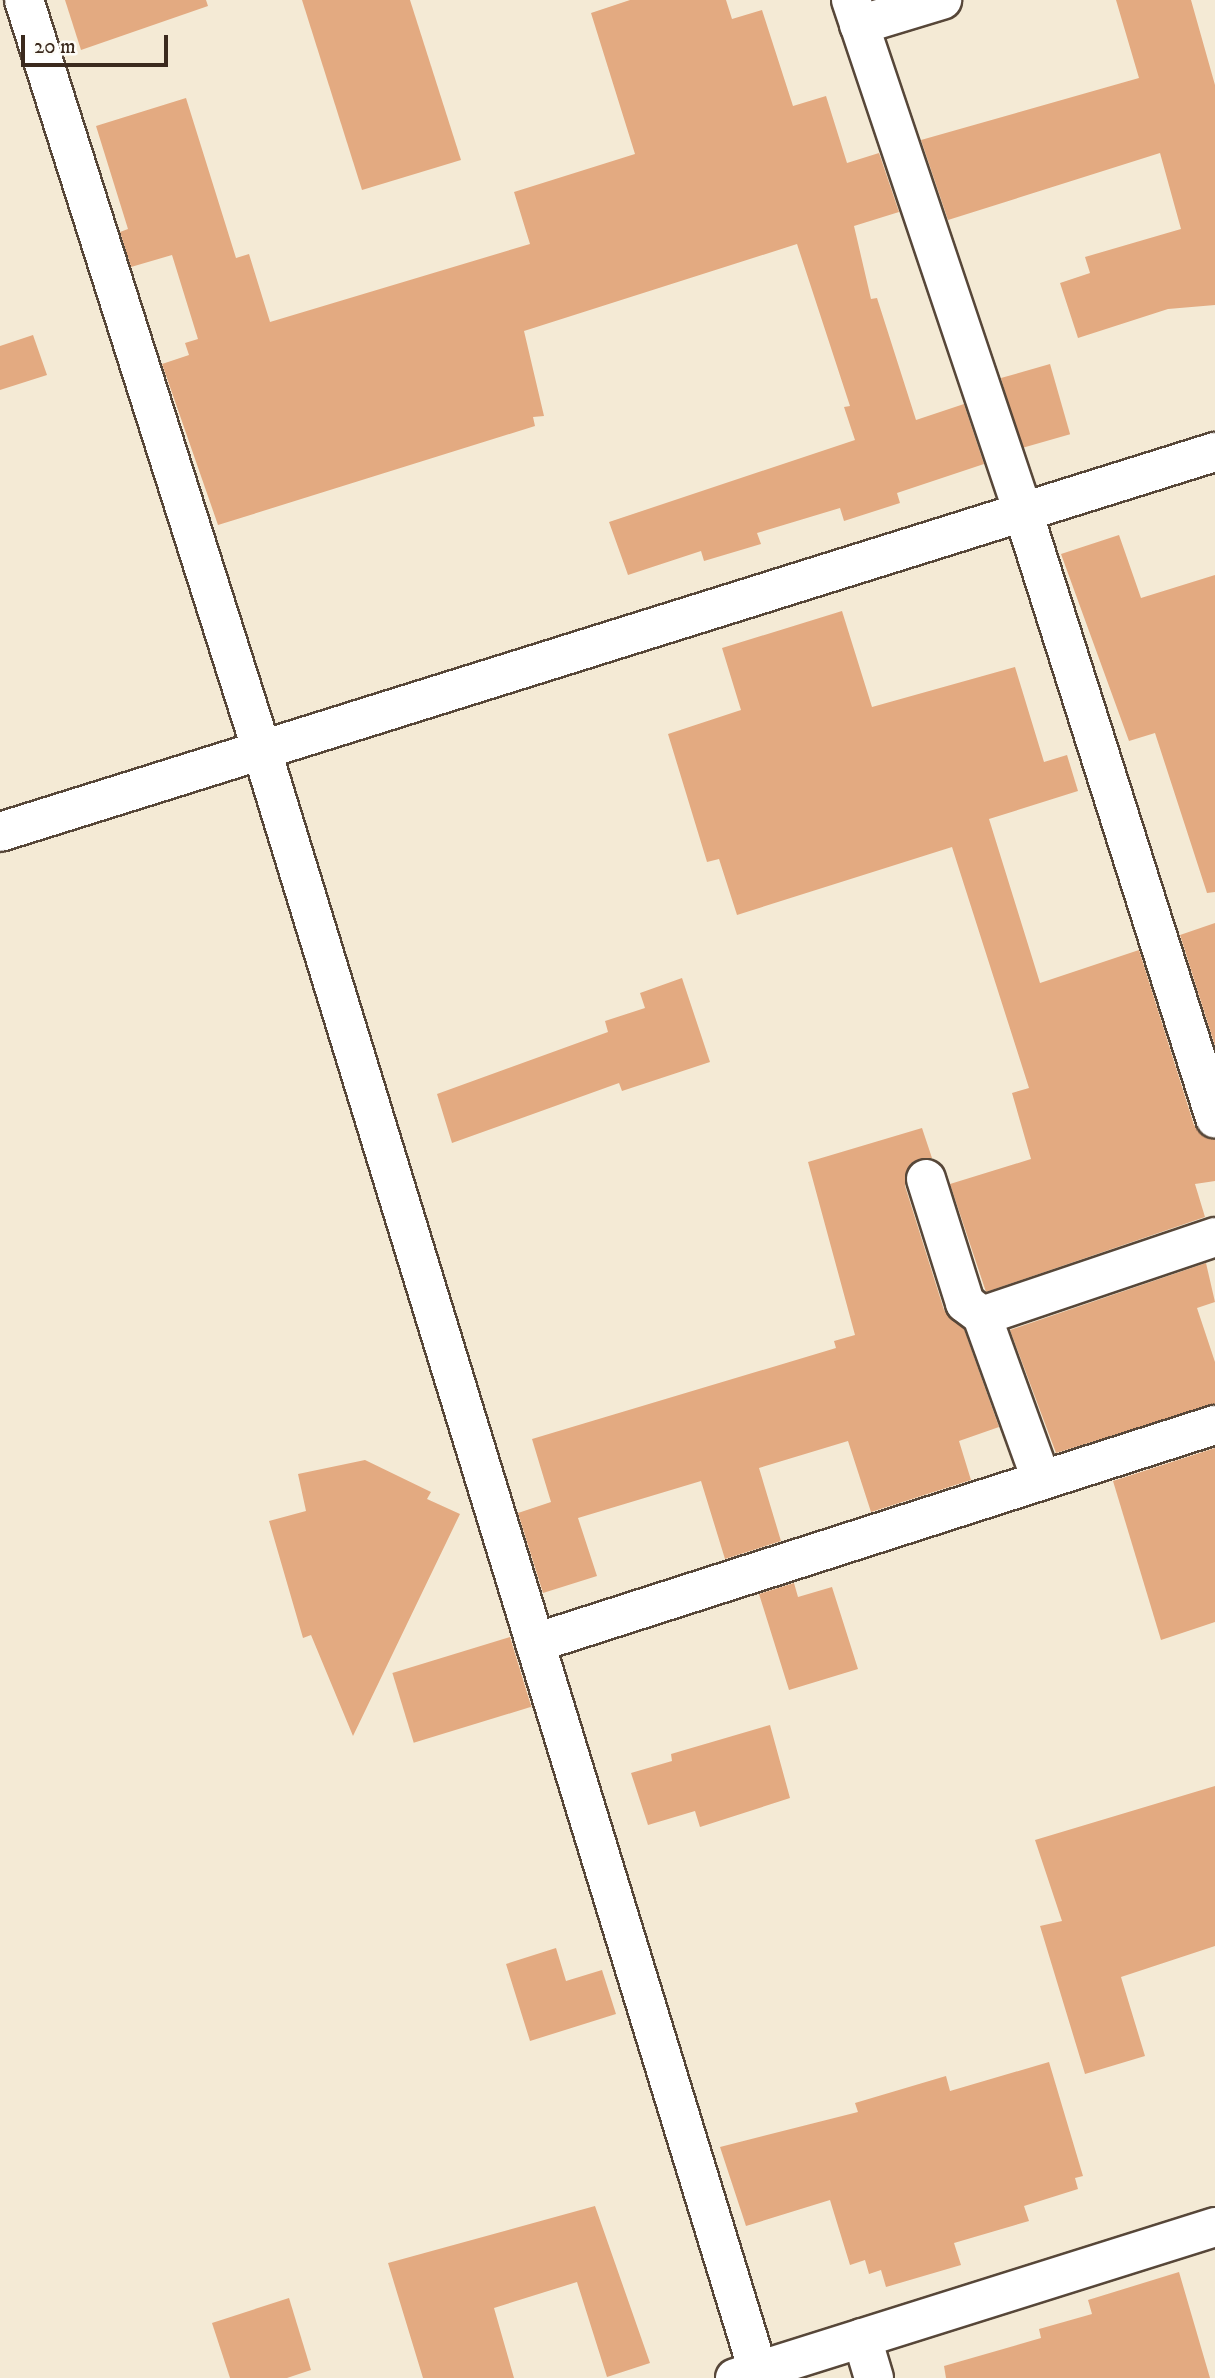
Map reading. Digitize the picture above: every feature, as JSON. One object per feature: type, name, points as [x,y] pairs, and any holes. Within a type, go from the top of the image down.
[{"type":"street","points":[[24,0],[261,748],[535,1643],[746,2374],[1214,2229]]},
{"type":"street","points":[[942,0],[855,13],[1024,515],[1215,1118]]},
{"type":"street","points":[[0,832],[261,748],[1024,515],[1215,452]]},
{"type":"street","points":[[926,1179],[965,1303],[982,1316],[1041,1479]]},
{"type":"street","points":[[982,1316],[1215,1237]]},
{"type":"street","points":[[535,1643],[1215,1424]]},
{"type":"street","points":[[862,2338],[874,2378]]},
{"type":"building","points":[[65,0],[206,0],[208,6],[81,50]]},
{"type":"building","points":[[302,0],[410,0],[461,160],[362,190]]},
{"type":"building","points":[[630,0],[726,0],[732,19],[762,10],[793,106],[826,96],[847,163],[879,153],[899,212],[854,226],[871,299],[877,298],[916,420],[964,404],[984,464],[897,493],[900,503],[844,521],[840,508],[757,533],[761,544],[704,561],[701,551],[628,575],[609,522],[855,440],[844,407],[850,406],[797,244],[524,331],[544,416],[533,417],[535,426],[218,525],[162,364],[189,355],[185,343],[198,339],[172,255],[131,267],[120,232],[128,229],[96,126],[186,98],[236,258],[249,254],[270,322],[530,244],[514,192],[635,154],[591,13]]},
{"type":"building","points":[[1116,0],[1191,0],[1215,85],[1215,305],[1168,309],[1078,338],[1060,283],[1090,273],[1085,257],[1181,229],[1160,153],[948,220],[921,140],[1139,78]]},
{"type":"building","points":[[33,335],[47,375],[0,390],[0,346]]},
{"type":"building","points":[[1050,364],[1070,434],[1021,448],[1001,378]]},
{"type":"building","points":[[1119,535],[1141,598],[1215,575],[1215,892],[1207,893],[1155,733],[1129,741],[1061,554]]},
{"type":"building","points":[[842,611],[872,707],[1015,667],[1044,762],[1067,755],[1078,791],[989,819],[1040,983],[1139,950],[1194,1125],[1215,1139],[1215,1181],[1195,1184],[1205,1217],[986,1292],[950,1184],[1031,1159],[1012,1093],[1029,1088],[952,847],[737,915],[719,859],[707,862],[668,734],[741,710],[722,648]]},
{"type":"building","points":[[1215,923],[1215,1046],[1180,935]]},
{"type":"building","points":[[682,978],[710,1062],[622,1091],[619,1083],[452,1143],[437,1094],[608,1032],[605,1021],[645,1008],[640,993]]},
{"type":"building","points":[[922,1128],[932,1158],[910,1164],[905,1186],[944,1310],[964,1329],[999,1427],[959,1441],[971,1480],[871,1512],[848,1441],[759,1468],[781,1541],[725,1559],[701,1481],[578,1518],[597,1576],[543,1593],[518,1513],[551,1502],[532,1439],[836,1348],[834,1341],[855,1335],[808,1162]]},
{"type":"building","points":[[1206,1263],[1215,1302],[1197,1308],[1215,1362],[1215,1404],[1056,1453],[1010,1330]]},
{"type":"building","points":[[1215,1448],[1215,1622],[1161,1640],[1113,1481]]},
{"type":"building","points":[[365,1460],[431,1492],[427,1499],[460,1514],[353,1736],[311,1635],[303,1638],[269,1521],[306,1511],[298,1474]]},
{"type":"building","points":[[794,1583],[798,1597],[832,1587],[858,1669],[789,1690],[759,1594]]},
{"type":"building","points":[[510,1637],[531,1707],[414,1743],[392,1673]]},
{"type":"building","points":[[770,1725],[790,1798],[700,1827],[695,1811],[648,1825],[631,1773],[672,1761],[671,1754]]},
{"type":"building","points":[[1215,1786],[1215,1946],[1121,1977],[1145,2056],[1085,2074],[1040,1926],[1062,1921],[1035,1840]]},
{"type":"building","points":[[556,1948],[566,1981],[602,1970],[616,2014],[530,2041],[506,1964]]},
{"type":"building","points":[[1049,2062],[1083,2176],[1075,2178],[1078,2189],[1024,2206],[1029,2221],[954,2243],[961,2265],[886,2287],[881,2270],[869,2274],[865,2260],[850,2265],[830,2200],[746,2226],[720,2147],[858,2112],[855,2103],[946,2076],[950,2091]]},
{"type":"building","points":[[595,2206],[650,2363],[607,2377],[577,2282],[494,2308],[514,2378],[423,2378],[388,2263]]},
{"type":"building","points":[[1179,2272],[1210,2378],[946,2378],[944,2366],[1041,2338],[1039,2329],[1092,2314],[1088,2300]]},
{"type":"building","points":[[289,2298],[311,2370],[287,2378],[230,2378],[212,2323]]}]
